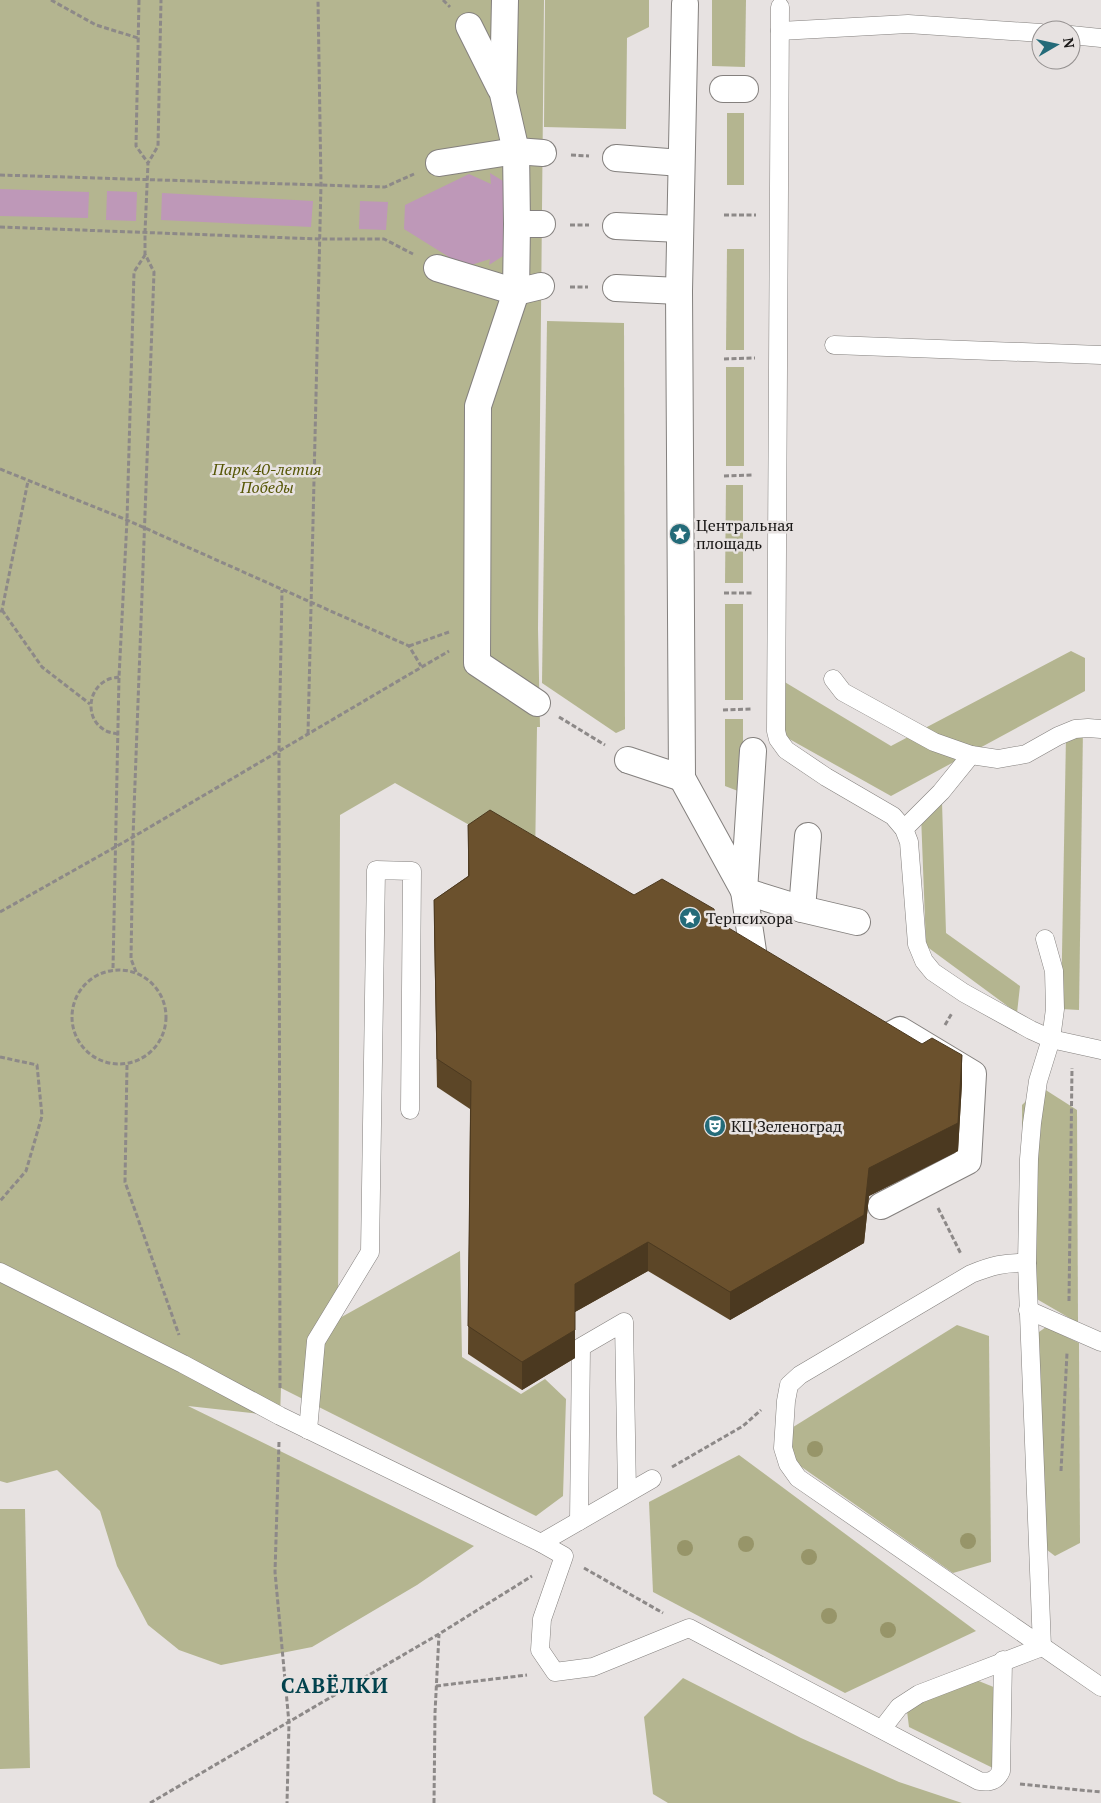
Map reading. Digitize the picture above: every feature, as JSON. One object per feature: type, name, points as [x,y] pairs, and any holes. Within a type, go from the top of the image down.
[{"type":"street","points":[[504,0],[503,94],[530,224],[516,292],[478,406],[464,637],[477,663],[538,703]]},
{"type":"street","points":[[685,4],[679,291],[682,778],[744,891],[802,909],[857,922]]},
{"type":"street","points":[[469,26],[503,94]]},
{"type":"street","points":[[439,163],[516,151],[542,153]]},
{"type":"street","points":[[616,158],[681,163]]},
{"type":"street","points":[[616,226],[680,229]]},
{"type":"street","points":[[437,268],[516,292],[541,286]]},
{"type":"street","points":[[616,288],[679,291]]},
{"type":"street","points":[[752,750],[744,891],[757,981],[773,990]]},
{"type":"street","points":[[628,760],[682,778]]},
{"type":"street","points":[[802,909],[808,836]]},
{"type":"street","points":[[846,1032],[870,1047],[900,1030],[934,1043],[973,1074],[975,1121],[968,1161],[931,1193],[880,1206]]},
{"type":"lane","points":[[780,7],[776,731],[778,739],[786,750],[826,777],[893,816],[904,829],[909,842],[917,944],[924,961],[933,972],[964,994],[1031,1030],[1051,1039],[1101,1050]]},
{"type":"lane","points":[[780,31],[908,24],[1031,31]]},
{"type":"lane","points":[[1081,36],[1101,38]]},
{"type":"lane","points":[[834,345],[1101,355]]},
{"type":"lane","points":[[833,679],[843,692],[934,742],[971,755],[998,759],[1026,754],[1058,736],[1075,730],[1101,729]]},
{"type":"lane","points":[[904,829],[942,792],[971,755]]},
{"type":"lane","points":[[308,1430],[316,1341],[370,1252],[376,870],[412,871],[410,1110]]},
{"type":"lane","points":[[1042,1647],[1027,1263],[1029,1159],[1032,1123],[1038,1081],[1051,1039],[1056,1009],[1054,971],[1045,939]]},
{"type":"lane","points":[[1027,1263],[994,1265],[970,1274],[800,1375],[789,1385],[783,1448],[788,1464],[798,1478],[1101,1687]]},
{"type":"lane","points":[[0,1272],[183,1364],[280,1416],[542,1543],[564,1556],[542,1619],[540,1650],[555,1672],[593,1667],[689,1628],[979,1781],[986,1782],[993,1781],[999,1777],[1001,1770],[1004,1660]]},
{"type":"lane","points":[[1028,1310],[1101,1342]]},
{"type":"lane","points":[[579,1521],[582,1347],[624,1322],[627,1493]]},
{"type":"lane","points":[[542,1543],[652,1479]]},
{"type":"lane","points":[[882,1729],[899,1707],[918,1694],[1042,1647]]},
{"type":"path","points":[[51,0],[96,25],[138,38]]},
{"type":"path","points":[[139,0],[136,146],[148,163]]},
{"type":"path","points":[[136,972],[130,959],[133,837],[146,530],[154,272],[146,254],[146,232],[148,163],[158,146],[161,0]]},
{"type":"path","points":[[308,734],[321,184],[318,0]]},
{"type":"path","points":[[542,153],[616,158]]},
{"type":"path","points":[[0,175],[385,187],[439,163]]},
{"type":"path","points":[[724,215],[745,215]]},
{"type":"path","points":[[530,224],[616,226]]},
{"type":"path","points":[[0,228],[319,239],[384,239],[437,268]]},
{"type":"path","points":[[113,968],[119,677],[134,272],[146,254]]},
{"type":"path","points":[[541,286],[616,288]]},
{"type":"path","points":[[724,358],[745,358]]},
{"type":"path","points":[[0,469],[126,520],[409,646],[464,637]]},
{"type":"path","points":[[724,476],[746,475]]},
{"type":"path","points":[[28,481],[1,611],[42,667],[90,704]]},
{"type":"path","points":[[282,590],[279,750],[280,1416],[276,1572],[289,1723],[287,1803]]},
{"type":"path","points":[[724,593],[745,593]]},
{"type":"path","points":[[0,912],[133,837],[308,734],[421,666],[464,637]]},
{"type":"path","points":[[409,646],[421,666]]},
{"type":"path","points":[[118,734],[103,730],[92,718],[90,704],[95,689],[106,680],[119,677]]},
{"type":"path","points":[[538,703],[628,760]]},
{"type":"path","points":[[723,710],[744,710]]},
{"type":"path","points":[[113,968],[136,972],[157,987],[167,1010],[164,1034],[149,1055],[127,1065],[102,1062],[82,1048],[72,1025],[74,1000],[88,980],[113,968]]},
{"type":"path","points":[[0,1057],[36,1065],[42,1116],[26,1171],[0,1201]]},
{"type":"path","points":[[127,1065],[124,1182],[181,1342],[183,1364]]},
{"type":"path","points":[[931,1193],[970,1274]]},
{"type":"path","points":[[652,1479],[743,1426]]},
{"type":"path","points":[[150,1803],[289,1723],[564,1556],[636,1598]]},
{"type":"path","points":[[434,1803],[438,1634]]},
{"type":"path","points":[[436,1686],[555,1672]]},
{"type":"path","points":[[993,1781],[1101,1792]]},
{"type":"green space","name":"Парк 40-летия Победы","points":[[0,0],[544,0],[538,629],[540,727],[537,727],[535,862],[395,783],[340,815],[338,1319],[460,1251],[462,1357],[521,1394],[545,1379],[566,1399],[563,1496],[536,1516],[281,1388],[280,1416],[188,1406],[474,1546],[417,1585],[312,1647],[221,1665],[179,1650],[148,1625],[117,1566],[100,1511],[57,1470],[7,1483],[0,1481]]},
{"type":"green space","points":[[545,0],[649,0],[649,27],[627,38],[626,129],[544,127]]},
{"type":"green space","points":[[712,0],[746,0],[745,67],[712,66]]},
{"type":"green space","points":[[727,113],[744,113],[744,185],[727,185]]},
{"type":"green space","points":[[727,249],[744,249],[744,350],[726,350]]},
{"type":"green space","points":[[547,321],[624,323],[625,729],[616,733],[542,683]]},
{"type":"green space","points":[[726,367],[744,367],[744,466],[726,466]]},
{"type":"green space","points":[[726,485],[743,485],[743,583],[725,583]]},
{"type":"green space","points":[[725,604],[743,604],[743,700],[725,700]]},
{"type":"green space","points":[[1071,651],[1085,658],[1085,691],[891,796],[775,731],[783,681],[891,746]]},
{"type":"green space","points":[[725,719],[743,719],[743,793],[725,786]]},
{"type":"green space","points":[[1083,728],[1079,1010],[1061,1009],[1066,736]]},
{"type":"green space","points":[[942,802],[946,933],[1020,986],[1017,1013],[926,946],[921,815]]},
{"type":"green space","points":[[1041,1087],[1077,1110],[1078,1323],[1023,1291],[1022,1105]]},
{"type":"green space","points":[[957,1325],[989,1336],[991,1562],[953,1573],[793,1461],[790,1429]]},
{"type":"green space","points":[[1046,1327],[1079,1343],[1080,1543],[1055,1556],[1034,1540],[1025,1342]]},
{"type":"green space","points":[[739,1455],[976,1631],[845,1693],[653,1592],[649,1502]]},
{"type":"green space","points":[[0,1509],[25,1509],[30,1768],[0,1769]]},
{"type":"green space","points":[[959,1673],[996,1688],[997,1770],[909,1727],[905,1695]]},
{"type":"green space","points":[[683,1678],[801,1738],[899,1782],[962,1803],[668,1803],[653,1794],[644,1717]]},
{"type":"shaded area","points":[[490,173],[503,181],[503,198],[508,202],[507,238],[503,242],[503,256],[489,265],[490,259],[465,267],[404,229],[405,205],[469,174],[491,184]]},
{"type":"shaded area","points":[[0,189],[89,192],[88,218],[0,216]]},
{"type":"shaded area","points":[[107,191],[137,192],[136,221],[106,220]]},
{"type":"shaded area","points":[[162,193],[313,201],[311,227],[161,220]]},
{"type":"shaded area","points":[[360,201],[388,202],[386,230],[359,229]]},
{"type":"building","name":"КЦ Зеленоград","points":[[490,810],[634,895],[662,879],[714,909],[717,921],[922,1044],[932,1038],[962,1055],[958,1123],[869,1168],[864,1215],[730,1292],[648,1242],[575,1284],[575,1330],[522,1362],[468,1326],[471,1081],[437,1059],[434,900],[469,876],[468,825]]},
{"type":"place","name":"Центральная площадь","points":[[680,534]]},
{"type":"place","name":"Терпсихора","points":[[690,918]]},
{"type":"place","name":"КЦ Зеленоград","points":[[715,1126]]},
{"type":"district","name":"САВЁЛКИ","points":[[335,1686]]}]
